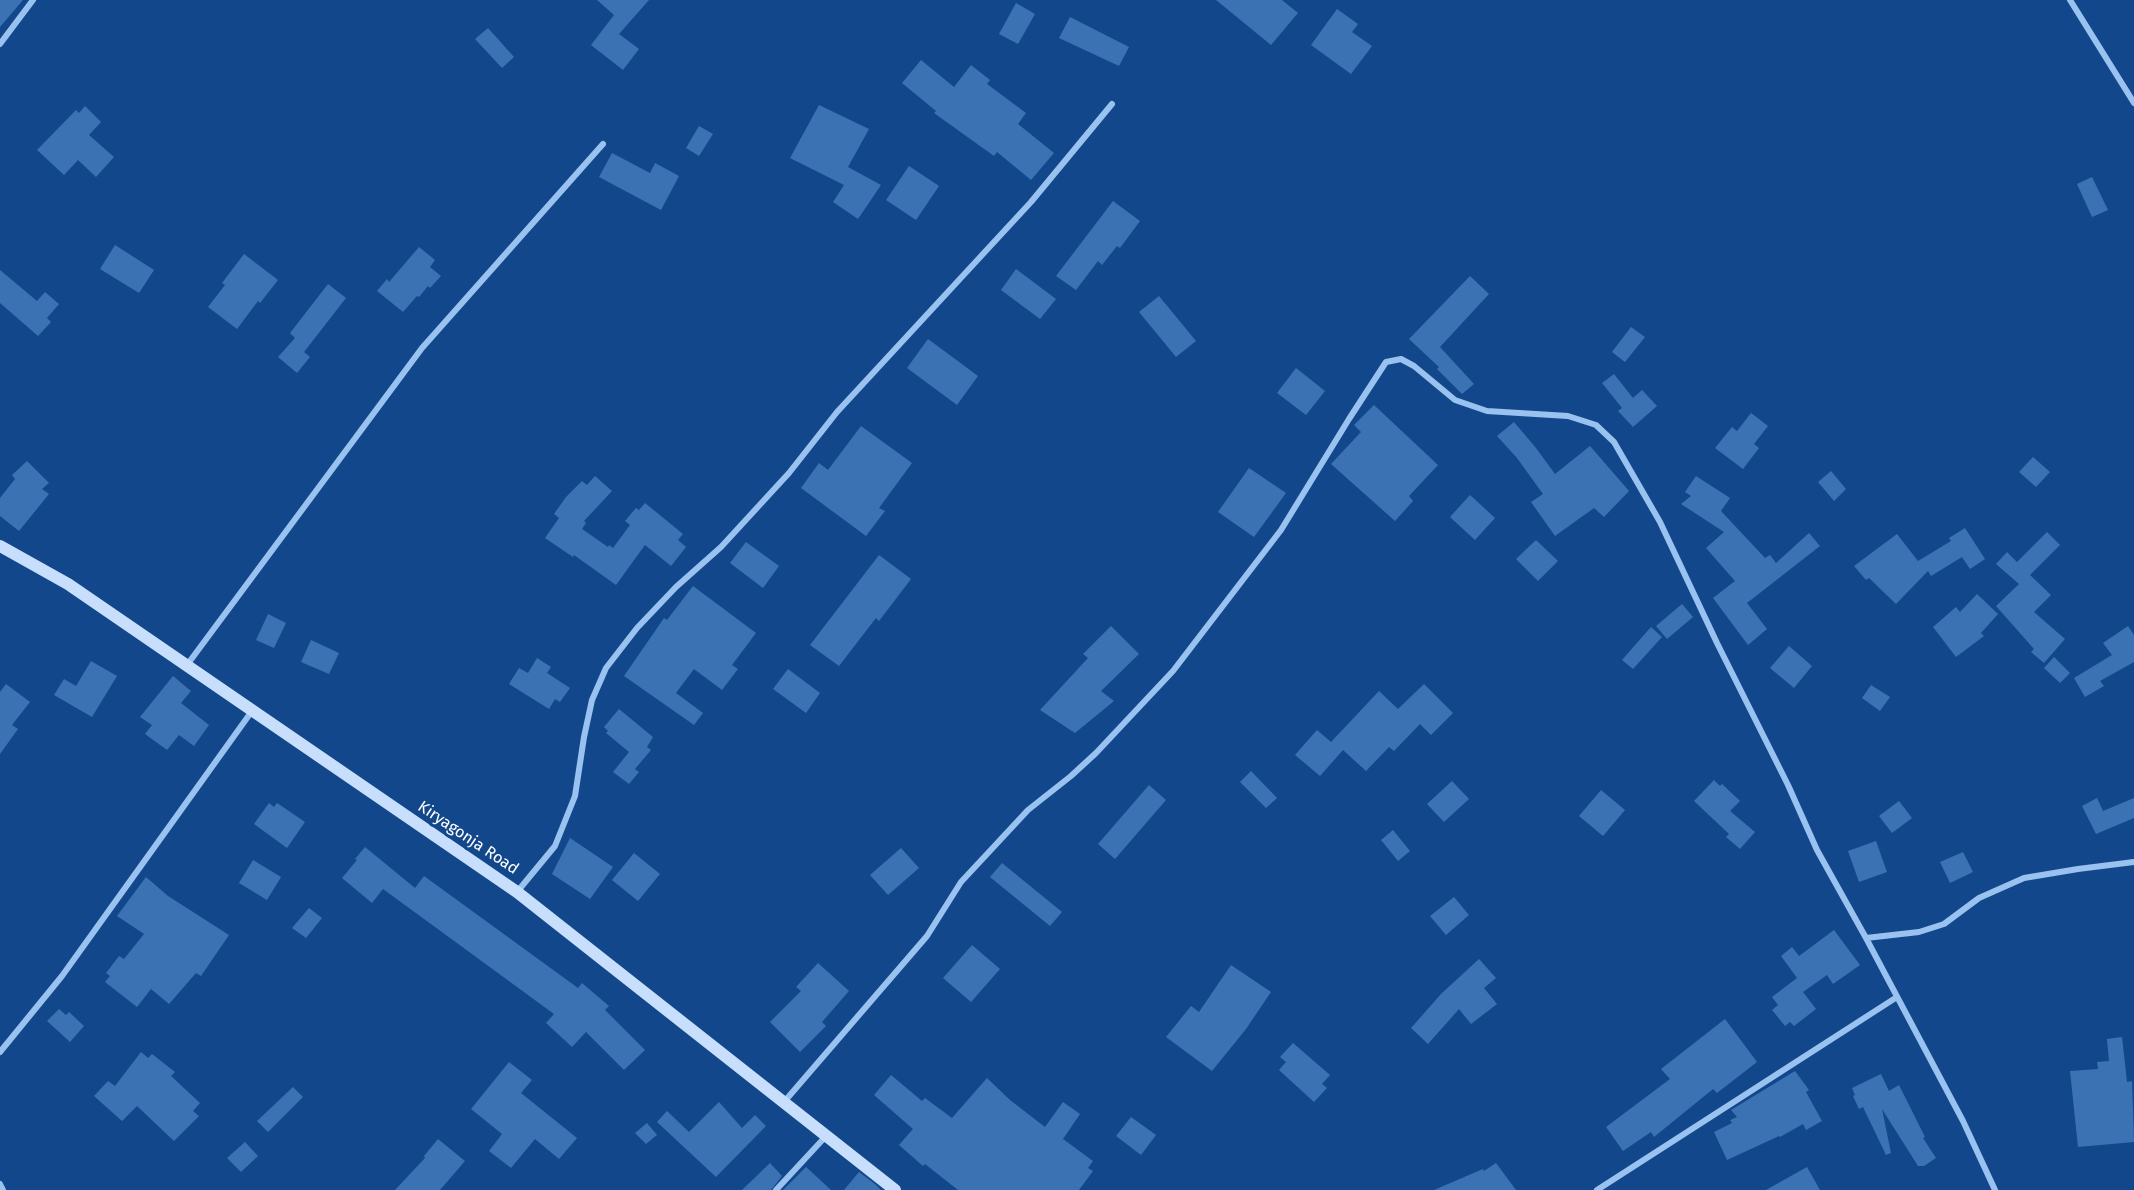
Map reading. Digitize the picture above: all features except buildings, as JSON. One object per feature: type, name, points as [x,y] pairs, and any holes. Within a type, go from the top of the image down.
[{"type":"street","points":[[0,44],[33,0]]},
{"type":"street","points":[[2070,0],[2134,103]]},
{"type":"street","points":[[517,892],[555,846],[574,796],[592,700],[606,668],[637,628],[676,587],[721,547],[789,473],[837,412],[1031,202],[1112,104]]},
{"type":"street","points":[[187,665],[422,348],[603,144]]},
{"type":"street","points":[[784,1102],[927,936],[961,882],[1028,810],[1096,753],[1173,671],[1281,530],[1386,362],[1401,359],[1414,366],[1455,400],[1487,411],[1568,416],[1596,425],[1614,442],[1660,522],[1788,785],[1817,850],[1963,1121],[1995,1190]]},
{"type":"street","name":"Kiryagonja Road","points":[[0,546],[68,584],[517,892],[895,1190]]},
{"type":"street","points":[[0,1052],[62,976],[253,710]]},
{"type":"street","points":[[1866,938],[1919,932],[1944,924],[1979,898],[2024,878],[2134,862]]},
{"type":"street","points":[[1597,1190],[1897,997]]},
{"type":"street","points":[[776,1190],[827,1135]]},
{"type":"street","points":[[0,1184],[3,1190]]}]
